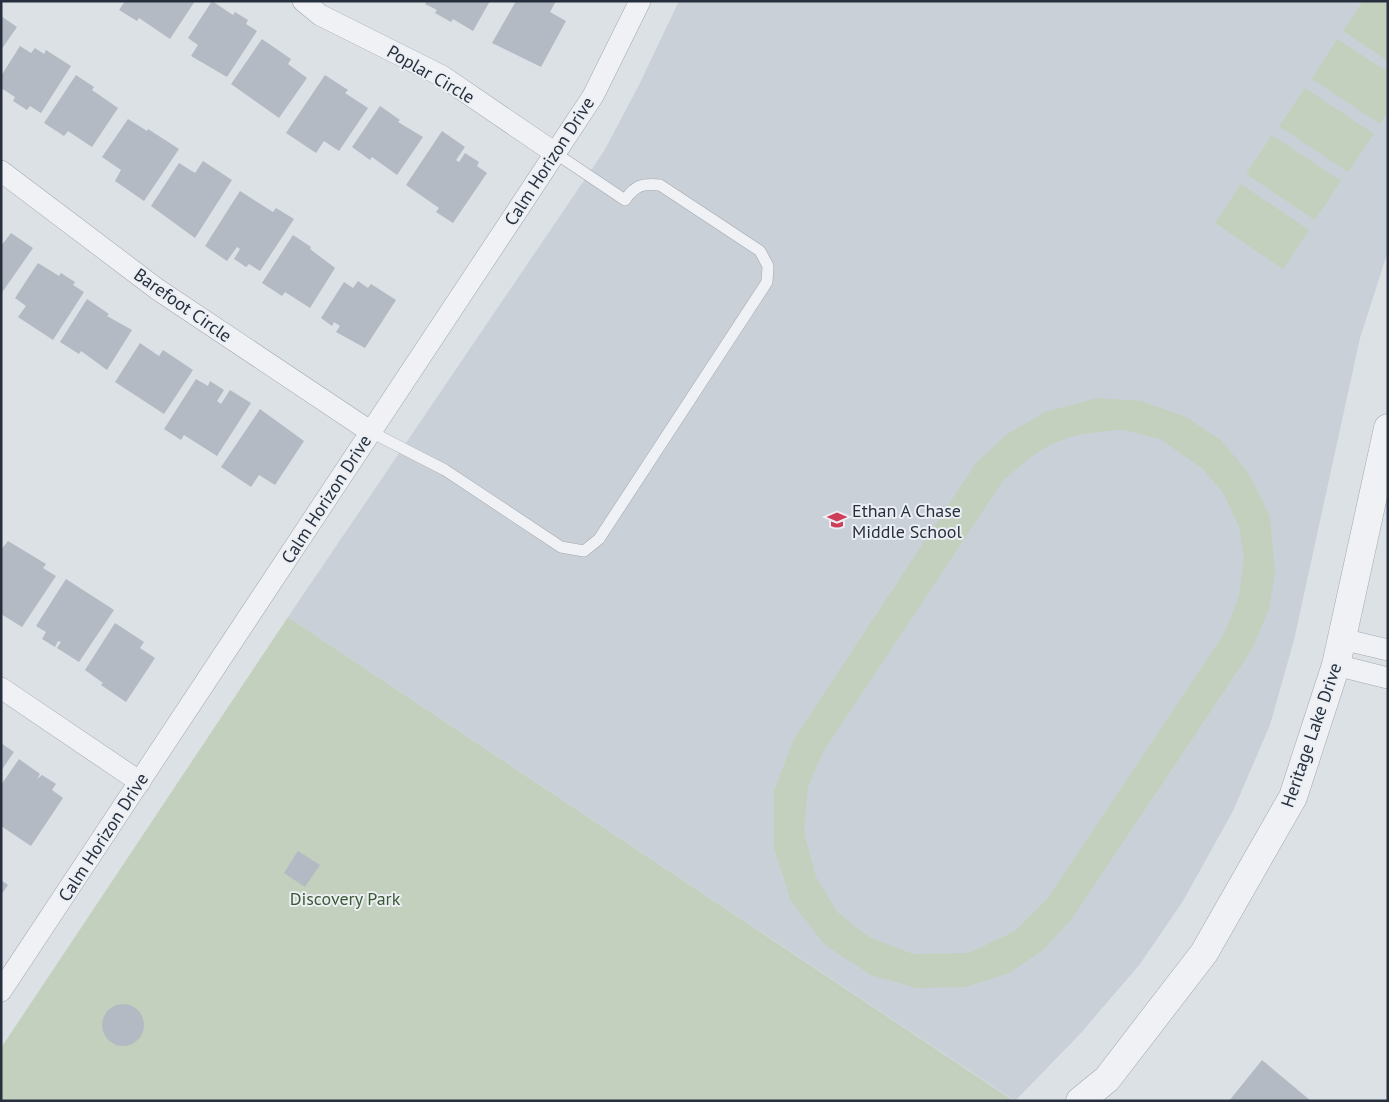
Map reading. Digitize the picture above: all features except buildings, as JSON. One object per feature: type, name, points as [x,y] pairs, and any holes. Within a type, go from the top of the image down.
[{"type":"street","name":"Poplar Circle","points":[[303,1],[320,15],[442,76],[555,153]]},
{"type":"street","name":"Calm Horizon Drive","points":[[1,991],[593,96],[640,1]]},
{"type":"street","name":"Barefoot Circle","points":[[1,171],[156,289],[371,432]]},
{"type":"street","name":"Heritage Lake Drive","points":[[1080,1101],[1106,1079],[1204,953],[1293,797],[1339,652],[1388,428]]},
{"type":"street","points":[[1339,652],[1388,650]]},
{"type":"street","points":[[1339,652],[1388,678]]},
{"type":"street","points":[[1,688],[140,782]]},
{"type":"lane","points":[[371,432],[445,470],[561,547],[584,551],[599,538],[767,282],[768,266],[760,251],[660,185],[644,184],[632,190],[625,200],[555,153]]},
{"type":"shaded area","name":"Ethan A Chase Middle School","points":[[679,1],[1388,1],[1388,251],[1360,338],[1294,640],[1270,725],[1233,811],[1183,901],[1140,964],[1080,1034],[1015,1101],[288,617],[604,151],[638,87]]},
{"type":"green space","points":[[1363,1],[1382,1],[1388,5],[1388,61],[1343,31]]},
{"type":"green space","points":[[1337,39],[1388,72],[1388,112],[1380,124],[1312,79]]},
{"type":"green space","points":[[1305,88],[1374,134],[1348,172],[1279,126]]},
{"type":"green space","points":[[1272,135],[1341,181],[1315,220],[1246,174]]},
{"type":"green space","points":[[1241,184],[1309,230],[1283,269],[1215,223]]},
{"type":"green space","points":[[1097,398],[1141,401],[1186,417],[1222,441],[1249,474],[1270,516],[1275,574],[1269,609],[1251,651],[1071,920],[1043,950],[1009,973],[966,987],[916,988],[871,975],[825,945],[791,901],[774,848],[774,791],[794,739],[976,463],[1006,435],[1045,412]],"holes":[[[1123,430],[1160,439],[1203,469],[1224,494],[1239,527],[1244,558],[1239,596],[1224,634],[1047,899],[1015,931],[969,953],[913,954],[869,937],[837,912],[816,877],[804,832],[808,787],[823,752],[1002,482],[1017,468],[1043,449],[1070,437],[1103,431]]]},
{"type":"green space","name":"Discovery Park","points":[[288,617],[1014,1101],[1,1101],[1,1048]]},
{"type":"place","name":"Ethan A Chase Middle School","points":[[837,520]]}]
